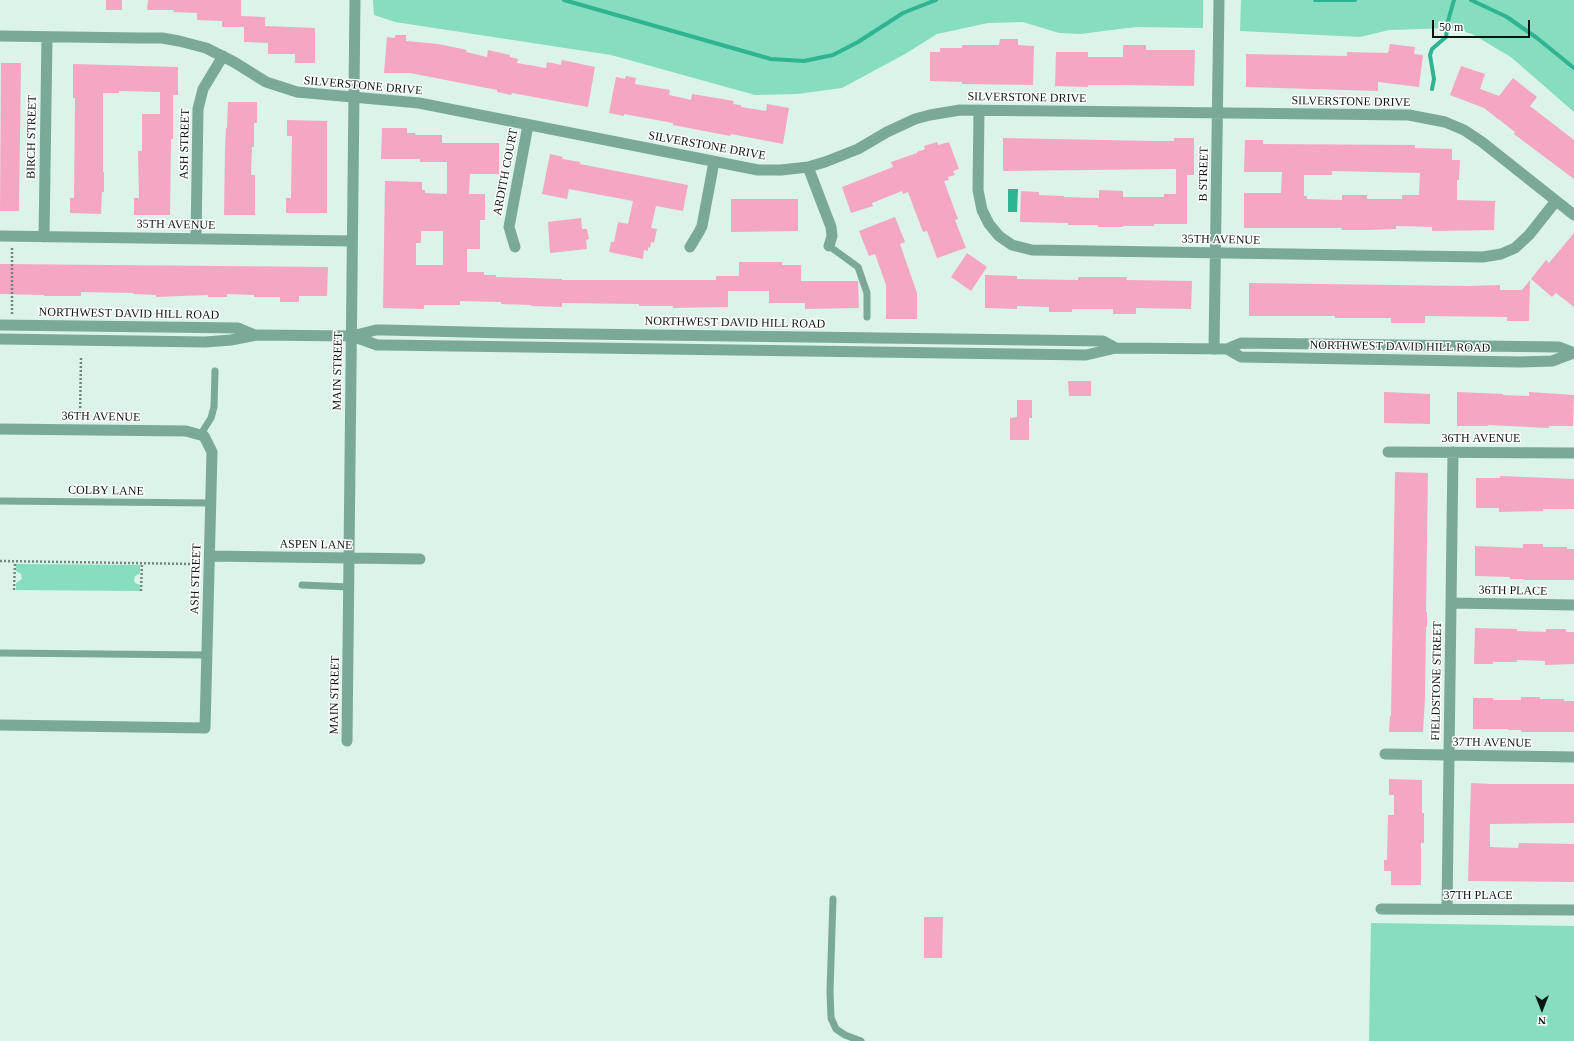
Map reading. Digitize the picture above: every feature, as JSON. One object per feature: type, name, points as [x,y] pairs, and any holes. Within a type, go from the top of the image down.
[{"type":"street","name":"MAIN STREET","points":[[348,741],[354,0]]},
{"type":"street","name":"B STREET","points":[[1214,349],[1219,0]]},
{"type":"street","name":"SILVERSTONE DRIVE","points":[[0,36],[162,38],[195,44],[206,48],[223,56],[256,77],[272,85],[308,94],[420,103],[758,170],[781,170],[808,167],[858,149],[887,132],[915,119],[945,112],[979,110],[1409,115],[1445,122],[1473,136],[1574,215]]},
{"type":"street","name":"BIRCH STREET","points":[[44,237],[47,37]]},
{"type":"street","name":"ASH STREET","points":[[196,239],[198,109],[203,89],[223,56]]},
{"type":"street","name":"35TH AVENUE","points":[[979,110],[979,200],[982,210],[989,224],[999,236],[1007,242],[1032,250],[1483,257],[1493,256],[1508,251],[1521,242],[1529,235],[1556,201]]},
{"type":"street","name":"ARDITH COURT","points":[[514,247],[509,227],[528,125]]},
{"type":"street","points":[[690,247],[702,226],[714,162]]},
{"type":"street","points":[[808,167],[831,227],[832,236],[829,246]]},
{"type":"street","name":"35TH AVENUE","points":[[0,236],[352,241]]},
{"type":"street","name":"NORTHWEST DAVID HILL ROAD","points":[[6,325],[238,328],[256,335]]},
{"type":"street","name":"NORTHWEST DAVID HILL ROAD","points":[[0,339],[205,342],[231,340],[256,335],[352,336],[377,345],[1086,355],[1116,348],[1227,349],[1241,357],[1520,362],[1552,361],[1574,353]]},
{"type":"street","name":"36TH AVENUE","points":[[0,429],[186,431],[201,434]]},
{"type":"street","name":"ASH STREET","points":[[0,725],[205,728],[212,452],[204,436],[201,434]]},
{"type":"street","name":"36TH AVENUE","points":[[1388,452],[1574,453]]},
{"type":"street","name":"FIELDSTONE STREET","points":[[1446,909],[1453,452]]},
{"type":"street","name":"ASPEN LANE","points":[[210,556],[420,559]]},
{"type":"street","name":"36TH PLACE","points":[[1451,603],[1574,605]]},
{"type":"street","name":"37TH AVENUE","points":[[1385,754],[1574,757]]},
{"type":"street","name":"37TH PLACE","points":[[1381,909],[1574,910]]},
{"type":"lane","points":[[829,246],[858,267],[867,293],[867,317]]},
{"type":"lane","points":[[201,434],[211,418],[214,408],[215,371]]},
{"type":"lane","name":"COLBY LANE","points":[[0,501],[211,503]]},
{"type":"lane","points":[[302,585],[349,587]]},
{"type":"lane","points":[[0,653],[206,656]]},
{"type":"lane","points":[[833,899],[830,991],[831,1018],[836,1029],[845,1035],[861,1041]]},
{"type":"path","points":[[6,325],[12,236]]},
{"type":"path","points":[[80,420],[81,358]]},
{"type":"path","points":[[0,562],[194,564]]},
{"type":"path","points":[[14,590],[15,562]]},
{"type":"path","points":[[141,591],[142,564]]},
{"type":"shaded area","points":[[373,0],[1203,0],[1203,28],[1136,27],[1080,34],[1059,33],[1023,22],[988,23],[937,34],[905,54],[842,88],[797,94],[755,95],[611,55],[395,22],[374,15]]},
{"type":"shaded area","points":[[1241,0],[1574,0],[1574,112],[1511,57],[1472,34],[1452,28],[1389,30],[1360,37],[1240,31]]},
{"type":"shaded area","points":[[1008,189],[1018,189],[1017,212],[1008,212]]},
{"type":"shaded area","points":[[16,564],[140,565],[140,573],[135,576],[134,580],[135,583],[140,585],[140,591],[16,590],[16,583],[22,579],[21,574],[16,571]]},
{"type":"shaded area","points":[[1371,923],[1574,926],[1574,1041],[1369,1041]]},
{"type":"building","points":[[106,0],[122,0],[122,10],[106,10]]},
{"type":"building","points":[[148,0],[241,0],[241,16],[265,17],[265,26],[315,28],[315,63],[295,63],[295,54],[268,54],[268,43],[244,42],[244,27],[222,27],[222,21],[197,20],[197,13],[173,12],[174,10],[147,10]]},
{"type":"building","points":[[395,35],[406,35],[406,41],[438,44],[467,50],[466,52],[487,57],[488,50],[510,55],[510,57],[518,59],[517,63],[546,68],[547,62],[561,65],[562,60],[595,67],[588,107],[512,93],[511,95],[497,92],[497,90],[410,73],[384,73],[387,37],[395,38]]},
{"type":"building","points":[[1000,39],[1018,39],[1018,45],[1034,46],[1033,85],[962,84],[962,82],[930,81],[930,52],[940,52],[940,48],[962,48],[962,45],[999,45]]},
{"type":"building","points":[[1390,44],[1415,47],[1414,54],[1423,55],[1419,87],[1378,82],[1378,91],[1246,87],[1246,54],[1347,56],[1347,52],[1388,53]]},
{"type":"building","points":[[1123,45],[1146,45],[1146,50],[1195,50],[1194,86],[1055,86],[1056,52],[1088,52],[1088,57],[1123,57]]},
{"type":"building","points":[[1,63],[21,63],[19,211],[0,211]]},
{"type":"building","points":[[73,64],[178,67],[178,95],[173,95],[170,215],[134,215],[134,198],[139,198],[138,151],[142,151],[142,114],[160,114],[160,92],[119,91],[119,93],[103,93],[104,192],[102,192],[101,214],[70,213],[70,198],[74,198],[75,98],[73,98]]},
{"type":"building","points":[[1461,66],[1485,74],[1480,89],[1499,96],[1513,78],[1537,97],[1530,106],[1574,140],[1574,179],[1514,134],[1515,132],[1484,108],[1450,95]]},
{"type":"building","points":[[626,76],[636,78],[635,84],[670,90],[669,95],[691,100],[692,94],[734,101],[733,104],[741,105],[741,107],[766,111],[767,104],[789,108],[783,144],[731,134],[730,136],[624,114],[624,116],[609,113],[616,77],[625,79]]},
{"type":"building","points":[[228,102],[257,102],[257,123],[254,123],[254,147],[252,147],[251,175],[255,175],[255,215],[224,215],[225,150]]},
{"type":"building","points":[[287,120],[327,121],[327,213],[286,213],[286,198],[291,198],[292,136],[287,136]]},
{"type":"building","points":[[382,128],[407,128],[407,133],[415,133],[415,135],[442,135],[442,143],[499,143],[499,174],[470,174],[469,194],[485,194],[485,220],[480,220],[480,249],[467,249],[467,272],[484,272],[484,275],[496,275],[496,277],[562,280],[716,280],[716,276],[739,276],[739,262],[782,262],[782,265],[801,265],[801,281],[858,281],[859,308],[805,309],[805,303],[769,303],[769,291],[728,291],[728,307],[673,308],[673,306],[639,306],[639,304],[562,303],[562,307],[501,304],[501,302],[460,301],[460,305],[424,305],[424,309],[383,308],[385,181],[422,182],[422,190],[425,190],[425,193],[447,194],[447,162],[420,162],[420,159],[381,159]],"holes":[[[421,231],[443,231],[443,265],[416,265],[416,243],[421,243]]]},
{"type":"building","points":[[1003,138],[1174,141],[1174,138],[1194,138],[1194,175],[1187,175],[1187,224],[1098,227],[1098,225],[1068,225],[1068,223],[1020,222],[1021,191],[1039,192],[1039,195],[1099,198],[1099,190],[1123,191],[1123,197],[1164,197],[1164,194],[1176,194],[1176,169],[1003,171]]},
{"type":"building","points":[[1245,140],[1263,140],[1263,144],[1415,145],[1415,148],[1452,149],[1452,160],[1460,160],[1459,180],[1457,180],[1457,200],[1495,201],[1494,230],[1432,231],[1432,227],[1396,226],[1396,229],[1367,230],[1341,230],[1342,228],[1244,228],[1244,193],[1281,193],[1282,172],[1244,172]],"holes":[[[1332,171],[1420,173],[1419,195],[1402,195],[1402,199],[1367,199],[1367,195],[1342,195],[1342,200],[1307,199],[1307,196],[1304,196],[1304,175],[1332,175]]]},
{"type":"building","points":[[937,142],[938,145],[949,142],[959,169],[953,171],[955,175],[948,177],[949,180],[944,181],[958,219],[955,220],[966,248],[937,258],[927,231],[923,232],[908,192],[903,194],[902,191],[872,203],[873,206],[851,213],[842,187],[893,167],[891,162],[917,153],[925,149],[924,146]]},
{"type":"building","points":[[550,154],[563,157],[562,159],[580,162],[580,164],[688,185],[683,211],[656,206],[651,228],[657,229],[654,243],[651,242],[650,248],[648,247],[648,251],[644,250],[643,259],[609,252],[611,242],[614,242],[618,222],[628,224],[633,201],[569,189],[567,199],[542,194]]},
{"type":"building","points":[[731,199],[798,199],[798,231],[731,232]]},
{"type":"building","points":[[895,217],[905,242],[900,244],[917,293],[917,319],[886,319],[886,285],[875,254],[869,256],[859,231]]},
{"type":"building","points":[[581,218],[582,229],[587,229],[589,239],[586,240],[587,249],[550,253],[548,222]]},
{"type":"building","points":[[1574,233],[1574,307],[1556,293],[1552,297],[1531,279],[1546,260],[1549,263]]},
{"type":"building","points":[[967,253],[987,267],[971,291],[951,277]]},
{"type":"building","points":[[0,264],[328,267],[327,296],[299,296],[299,302],[280,302],[280,297],[254,297],[254,295],[227,294],[227,297],[208,297],[208,295],[156,297],[156,295],[133,293],[81,292],[81,296],[0,294]]},
{"type":"building","points":[[985,275],[1017,276],[1017,279],[1078,280],[1078,277],[1127,277],[1126,280],[1192,281],[1191,309],[1136,308],[1136,314],[1113,314],[1113,309],[1072,309],[1072,312],[1049,312],[1049,307],[1017,306],[1017,309],[985,308]]},
{"type":"building","points":[[1530,280],[1529,321],[1507,321],[1507,317],[1425,316],[1425,323],[1391,323],[1391,318],[1335,318],[1335,316],[1249,316],[1249,283],[1468,286],[1500,285],[1500,290],[1522,290]]},
{"type":"building","points":[[1068,381],[1091,381],[1091,396],[1069,396]]},
{"type":"building","points":[[1384,392],[1430,394],[1430,424],[1384,423]]},
{"type":"building","points":[[1457,392],[1529,396],[1529,392],[1574,395],[1573,426],[1549,426],[1549,428],[1488,425],[1457,426]]},
{"type":"building","points":[[1017,400],[1032,400],[1032,418],[1029,418],[1029,440],[1010,440],[1010,418],[1017,417]]},
{"type":"building","points":[[1395,472],[1428,473],[1427,627],[1423,732],[1389,732],[1391,716]]},
{"type":"building","points":[[1500,476],[1574,479],[1574,509],[1543,509],[1543,511],[1499,512],[1499,508],[1476,508],[1476,478],[1500,478]]},
{"type":"building","points":[[1523,544],[1543,544],[1543,547],[1567,547],[1567,549],[1574,549],[1574,580],[1523,580],[1510,579],[1510,577],[1475,576],[1475,546],[1523,548]]},
{"type":"building","points":[[1475,628],[1517,629],[1517,631],[1546,632],[1546,629],[1566,629],[1566,632],[1574,632],[1574,664],[1545,665],[1545,661],[1517,660],[1517,662],[1474,664]]},
{"type":"building","points":[[1521,697],[1540,697],[1540,699],[1564,699],[1564,701],[1574,701],[1574,732],[1521,732],[1521,730],[1508,729],[1473,729],[1473,698],[1521,700]]},
{"type":"building","points":[[1389,779],[1422,780],[1424,843],[1421,843],[1421,885],[1391,885],[1391,871],[1384,871],[1384,860],[1387,860],[1388,815],[1394,815],[1394,795],[1389,795]]},
{"type":"building","points":[[1471,783],[1574,784],[1574,823],[1490,824],[1490,847],[1518,848],[1519,843],[1574,844],[1574,882],[1468,881]]},
{"type":"building","points":[[924,917],[943,917],[942,958],[924,958]]},
{"type":"waterway","points":[[564,0],[771,59],[804,61],[833,55],[858,42],[903,13],[936,0]]},
{"type":"waterway","points":[[1315,0],[1355,0]]},
{"type":"waterway","points":[[1432,89],[1434,79],[1430,55],[1432,49],[1446,37],[1448,21],[1454,0]]},
{"type":"waterway","points":[[1471,0],[1507,17],[1537,38],[1574,68]]}]
